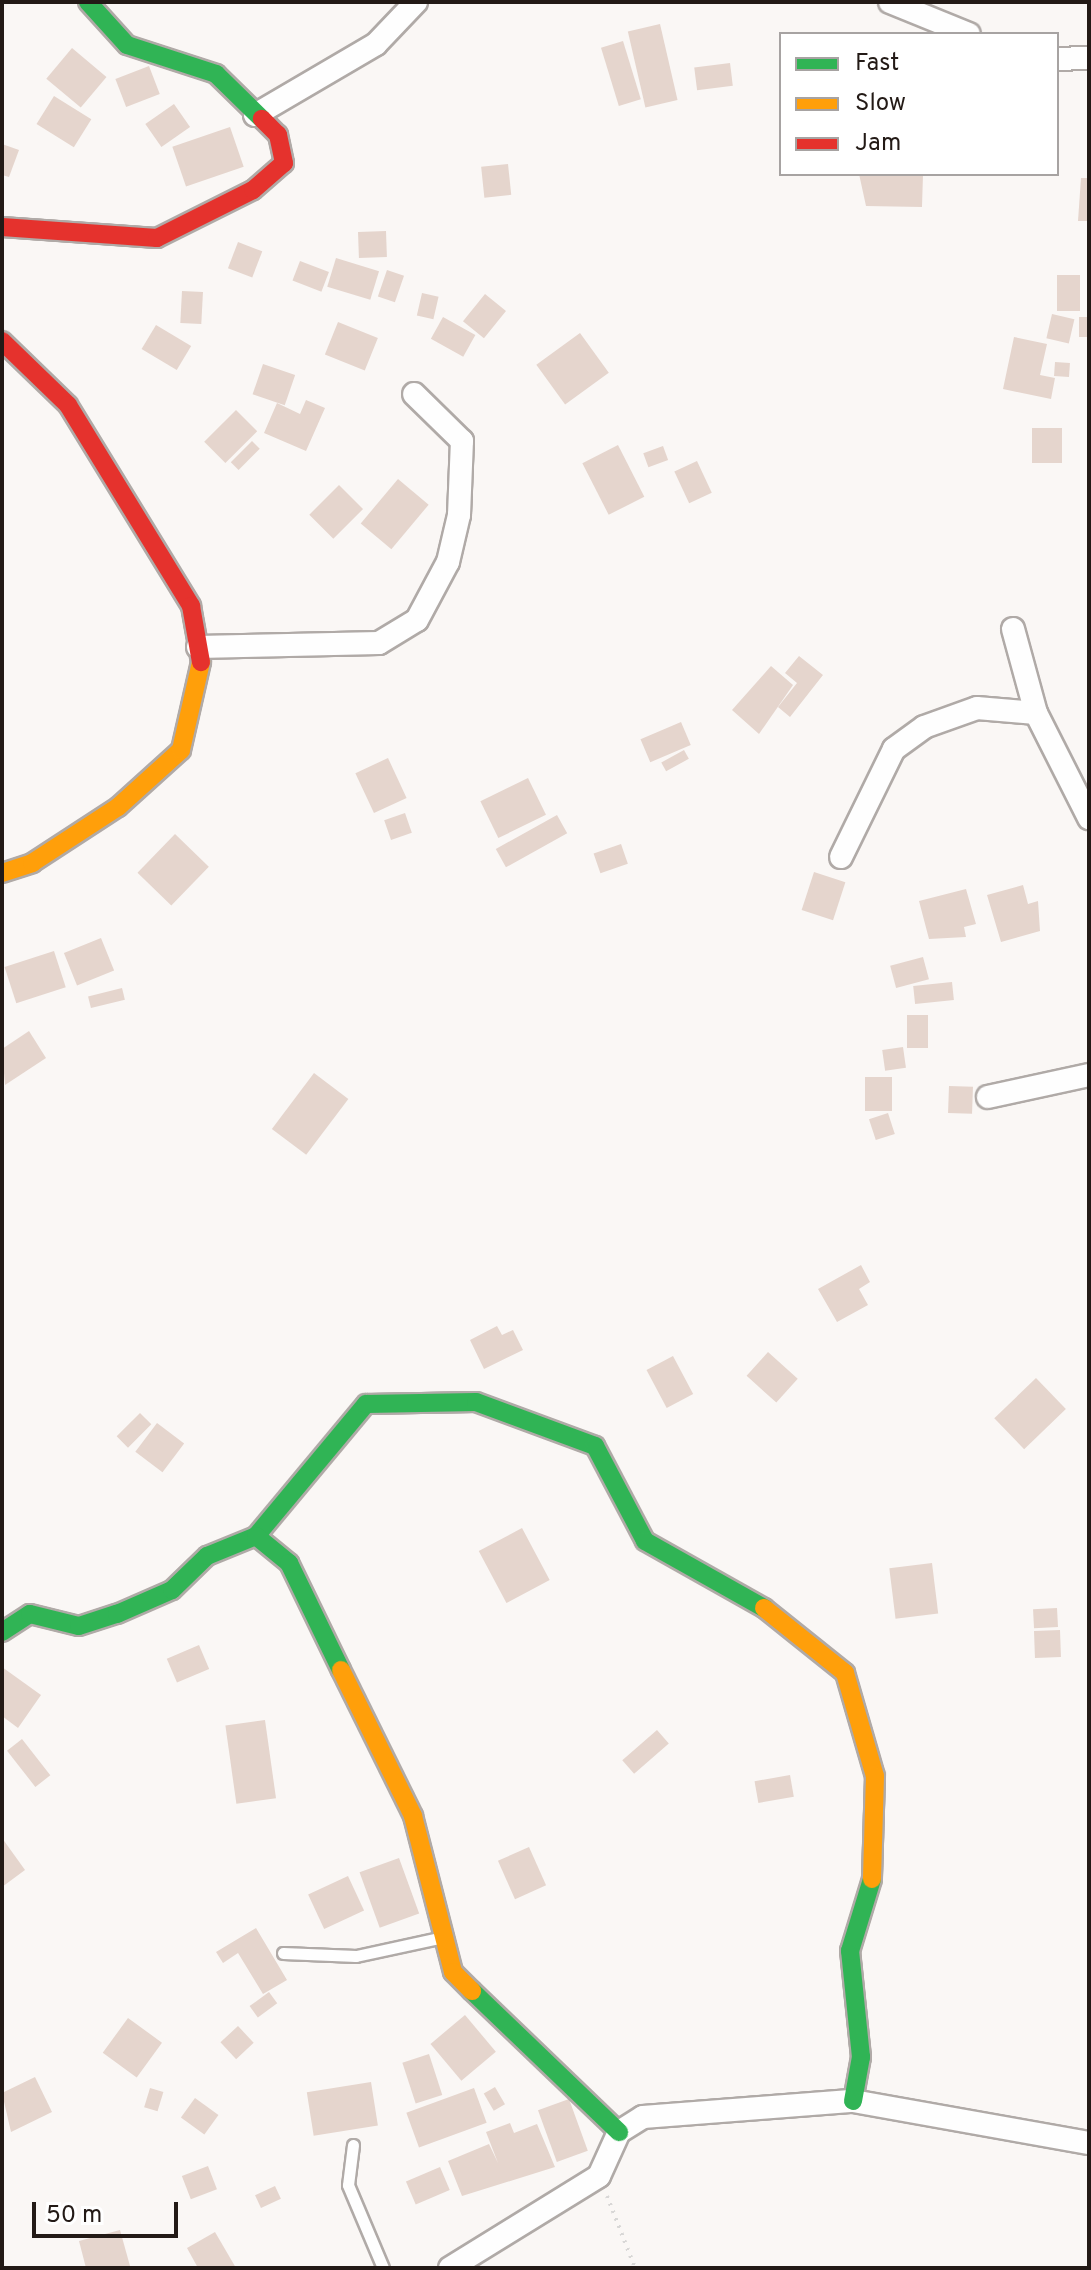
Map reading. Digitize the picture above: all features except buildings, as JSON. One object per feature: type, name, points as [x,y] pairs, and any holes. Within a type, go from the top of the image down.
[{"type":"street","points":[[2,227],[157,238],[253,190],[284,163],[278,135],[216,74],[127,45],[88,2]]},
{"type":"street","points":[[255,115],[376,44],[416,2]]},
{"type":"street","points":[[890,2],[964,32]]},
{"type":"street","points":[[1059,59],[1089,58]]},
{"type":"street","points":[[2,341],[68,405],[191,606],[202,669],[181,750],[118,807],[32,863],[2,873]]},
{"type":"street","points":[[198,647],[379,643],[417,620],[448,562],[459,515],[462,441],[414,394]]},
{"type":"street","points":[[1013,629],[1036,713],[1089,818]]},
{"type":"street","points":[[841,857],[894,749],[924,727],[977,708],[1036,713]]},
{"type":"street","points":[[988,1097],[1089,1075]]},
{"type":"street","points":[[2,1632],[30,1614],[79,1626],[117,1614],[172,1590],[207,1556],[256,1536],[366,1404],[476,1402],[595,1446],[645,1541],[784,1619],[845,1673],[875,1776],[875,1870],[850,1951],[861,2057],[853,2101]]},
{"type":"street","points":[[256,1536],[289,1563],[413,1816],[453,1972],[619,2132]]},
{"type":"street","points":[[450,2268],[599,2176],[619,2132],[643,2117],[853,2101],[1089,2143]]},
{"type":"lane","points":[[283,1953],[356,1956],[444,1937]]},
{"type":"lane","points":[[353,2145],[348,2185],[383,2268]]},
{"type":"path","points":[[599,2176],[635,2268]]},
{"type":"traffic: fast","points":[[88,2],[127,45],[216,74],[262,119]]},
{"type":"traffic: fast","points":[[256,1536],[366,1404],[476,1402],[595,1446],[645,1541],[764,1608]]},
{"type":"traffic: fast","points":[[2,1632],[30,1614],[79,1626],[117,1614],[172,1590],[207,1556],[256,1536],[289,1563],[341,1670]]},
{"type":"traffic: fast","points":[[853,2101],[861,2057],[850,1951],[872,1879]]},
{"type":"traffic: fast","points":[[472,1991],[619,2132]]},
{"type":"traffic: slow","points":[[2,873],[32,863],[118,807],[181,750],[201,662]]},
{"type":"traffic: slow","points":[[764,1608],[845,1673],[875,1776],[872,1879]]},
{"type":"traffic: slow","points":[[341,1670],[413,1816],[453,1972],[472,1991]]},
{"type":"traffic: jam","points":[[2,227],[157,238],[253,190],[284,163],[278,135],[262,119]]},
{"type":"traffic: jam","points":[[2,341],[68,405],[191,606],[201,662]]}]
